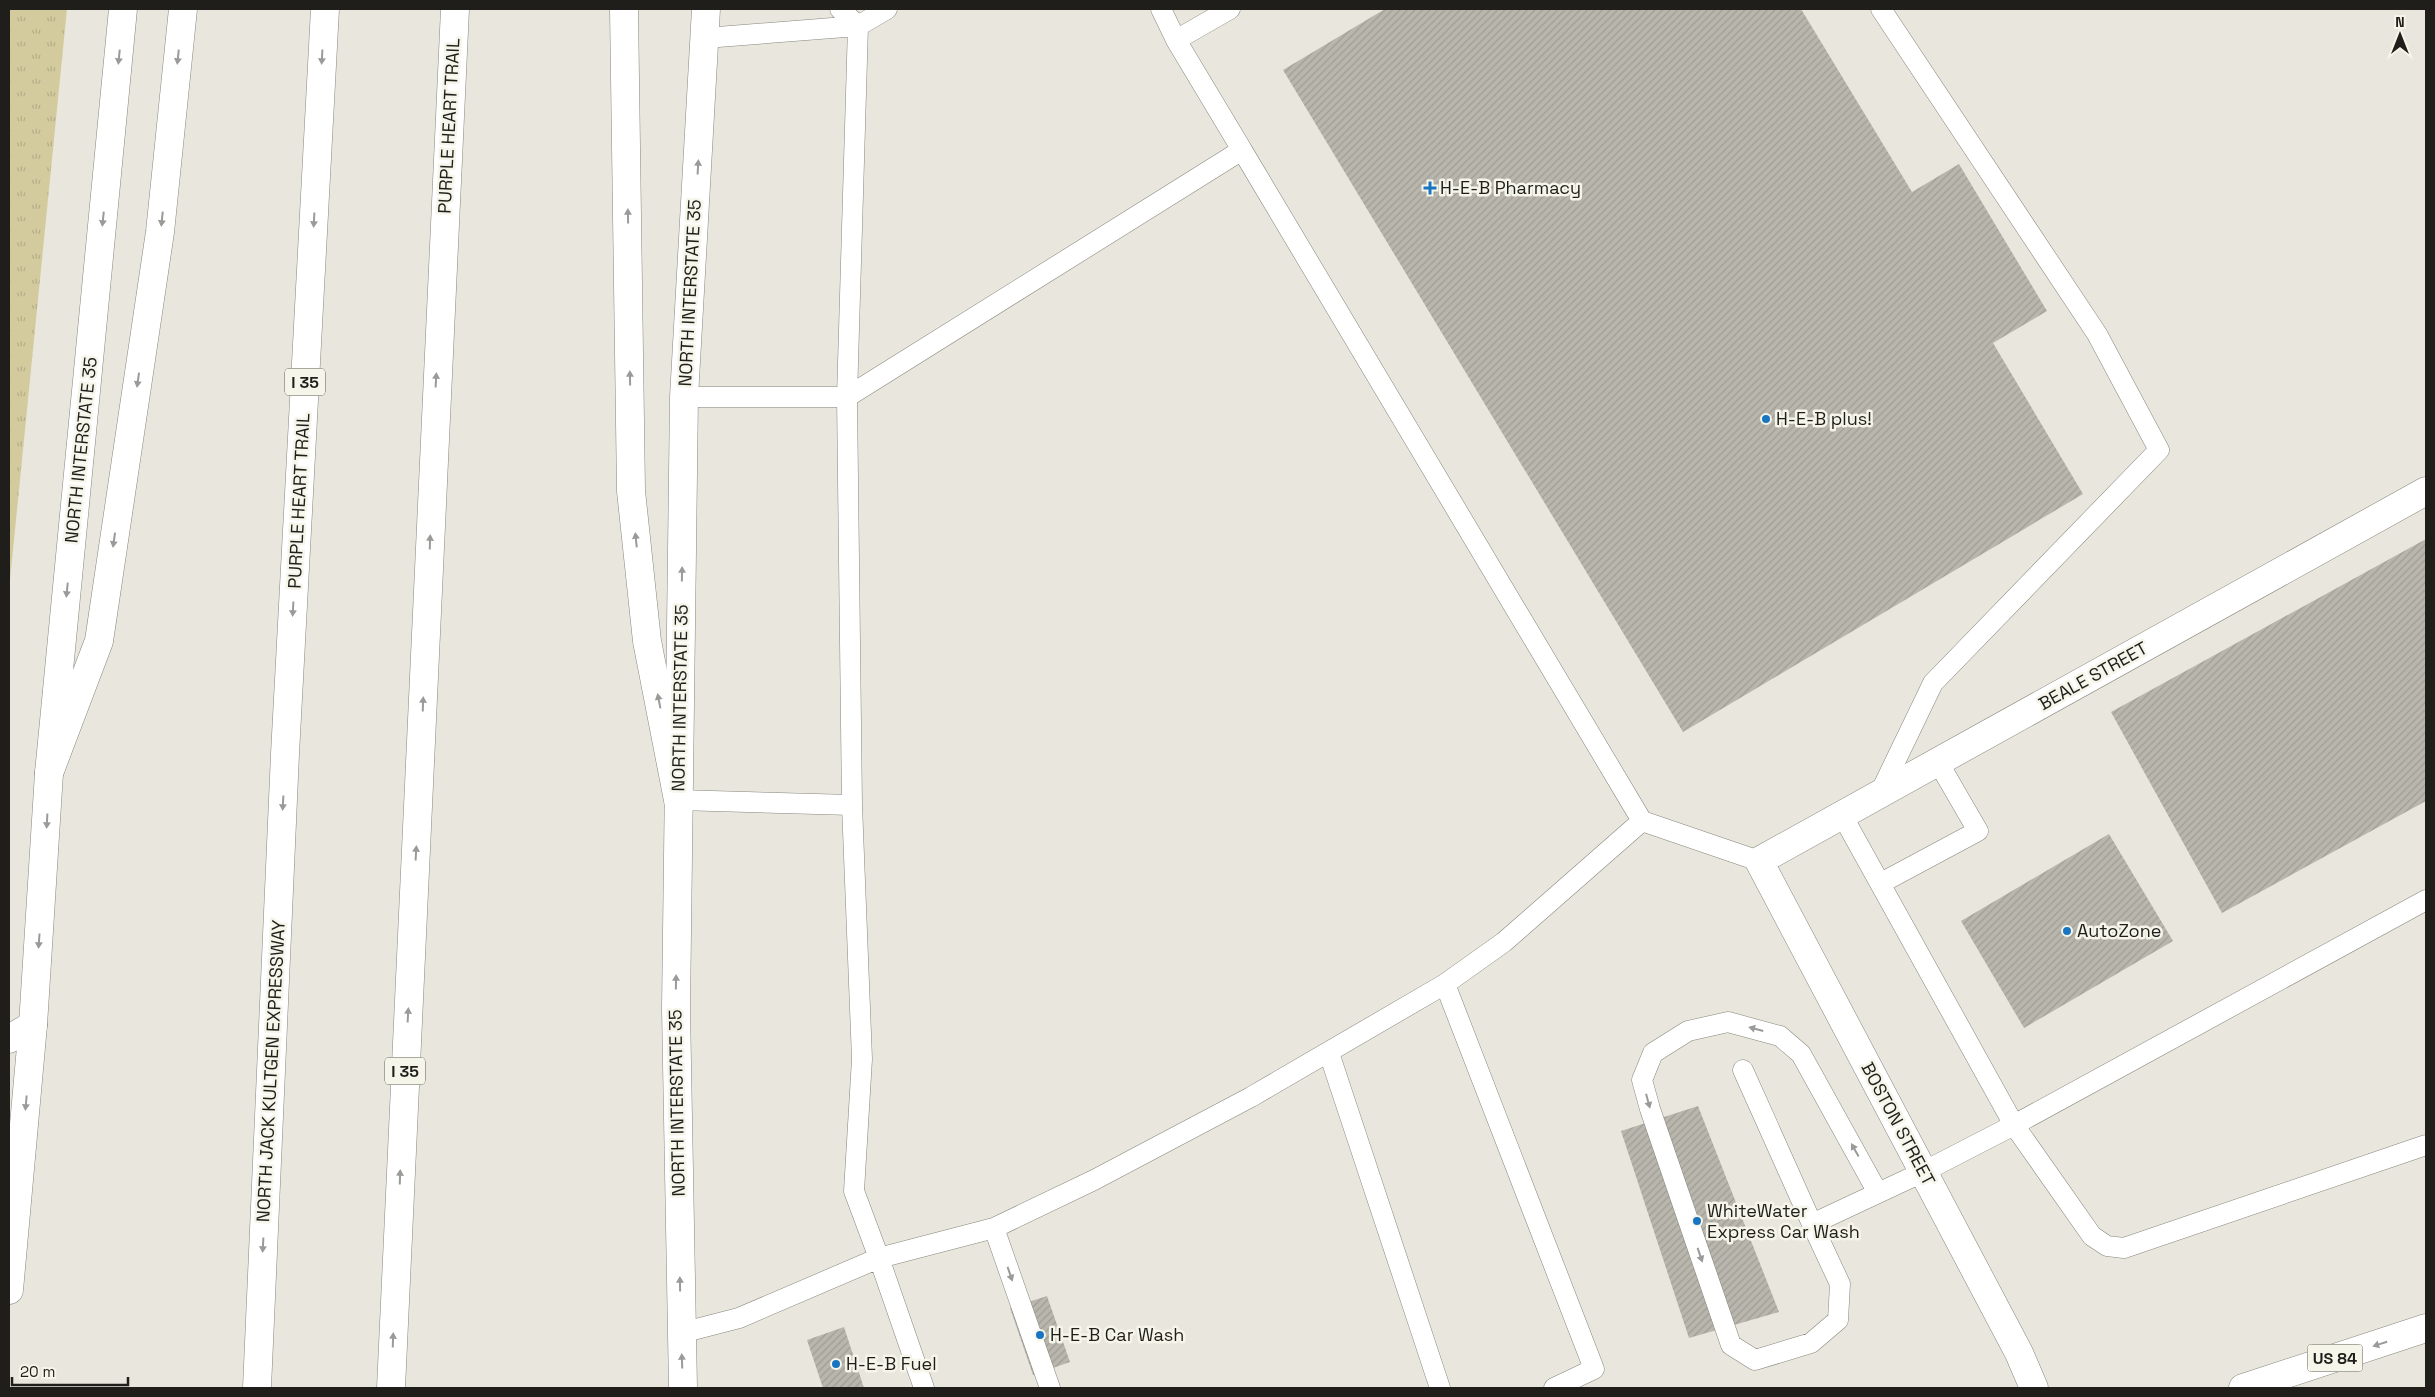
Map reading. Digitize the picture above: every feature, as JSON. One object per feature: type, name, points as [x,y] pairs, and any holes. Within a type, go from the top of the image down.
[{"type":"main road","name":"NORTH INTERSTATE 35","points":[[33,1025],[50,773],[123,9]]},
{"type":"main road","points":[[50,773],[99,641],[160,232],[183,9]]},
{"type":"main road","name":"PURPLE HEART TRAIL","points":[[285,754],[325,9]]},
{"type":"main road","name":"PURPLE HEART TRAIL","points":[[391,1388],[421,753],[433,444],[455,9]]},
{"type":"main road","points":[[624,9],[631,491],[647,640],[678,800]]},
{"type":"main road","name":"NORTH INTERSTATE 35","points":[[683,1388],[676,1010],[684,397],[706,38],[706,9]]},
{"type":"main road","name":"BEALE STREET","points":[[1759,861],[2426,491]]},
{"type":"main road","name":"NORTH JACK KULTGEN EXPRESSWAY","points":[[257,1388],[285,754]]},
{"type":"main road","name":"BOSTON STREET","points":[[1759,861],[2019,1353],[2034,1388]]},
{"type":"main road","points":[[9,1039],[33,1025]]},
{"type":"main road","points":[[9,1290],[33,1025]]},
{"type":"main road","name":"US 84","points":[[2243,1388],[2426,1328]]},
{"type":"lane","points":[[840,9],[858,26],[847,397],[852,805],[862,1059],[854,1191],[924,1388]]},
{"type":"lane","points":[[706,38],[858,26],[887,9]]},
{"type":"lane","points":[[1161,9],[1176,40],[1642,821],[1759,861]]},
{"type":"lane","points":[[1176,40],[1230,9]]},
{"type":"lane","points":[[1879,795],[1933,683],[2159,450],[2097,334],[1881,9]]},
{"type":"lane","points":[[684,397],[847,397],[1242,150]]},
{"type":"lane","points":[[1881,883],[1978,831],[1938,762]]},
{"type":"lane","points":[[678,800],[852,805]]},
{"type":"lane","points":[[1842,815],[2014,1125],[2092,1236],[2107,1246],[2124,1248],[2426,1145]]},
{"type":"lane","points":[[681,1333],[739,1318],[879,1258],[994,1228],[1164,1145],[1329,1053],[1445,984],[1511,936],[1642,821]]},
{"type":"lane","points":[[1812,1224],[1923,1172],[2014,1125],[2426,900]]},
{"type":"lane","points":[[1445,984],[1594,1369],[1554,1388]]},
{"type":"lane","points":[[1743,1070],[1840,1284],[1838,1320],[1811,1343],[1755,1360],[1731,1345],[1650,1109],[1642,1080],[1653,1053],[1688,1031],[1728,1022],[1780,1036],[1801,1054],[1878,1193]]},
{"type":"lane","points":[[1329,1053],[1440,1388]]},
{"type":"lane","points":[[994,1228],[1050,1388]]},
{"type":"green space","points":[[9,9],[67,9],[9,590]]},
{"type":"building","name":"H-E-B plus!","points":[[1385,9],[1801,9],[1912,192],[1959,164],[2047,311],[1993,343],[2083,494],[1683,732],[1283,70]]},
{"type":"building","points":[[2426,539],[2426,801],[2222,913],[2111,712]]},
{"type":"building","name":"AutoZone","points":[[2109,834],[2173,941],[2024,1028],[1961,921]]},
{"type":"building","name":"WhiteWater Express Car Wash","points":[[1698,1106],[1779,1312],[1689,1338],[1621,1131]]},
{"type":"building","name":"H-E-B Car Wash","points":[[1047,1296],[1070,1362],[1033,1375],[1010,1308]]},
{"type":"building","name":"H-E-B Fuel","points":[[844,1327],[864,1388],[823,1388],[807,1340]]},
{"type":"place","name":"H-E-B Pharmacy","points":[[1430,188]]},
{"type":"place","name":"H-E-B plus!","points":[[1766,419]]},
{"type":"place","name":"AutoZone","points":[[2067,931]]},
{"type":"place","name":"WhiteWater Express Car Wash","points":[[1697,1221]]},
{"type":"place","name":"H-E-B Car Wash","points":[[1040,1335]]},
{"type":"place","name":"H-E-B Fuel","points":[[836,1364]]}]
